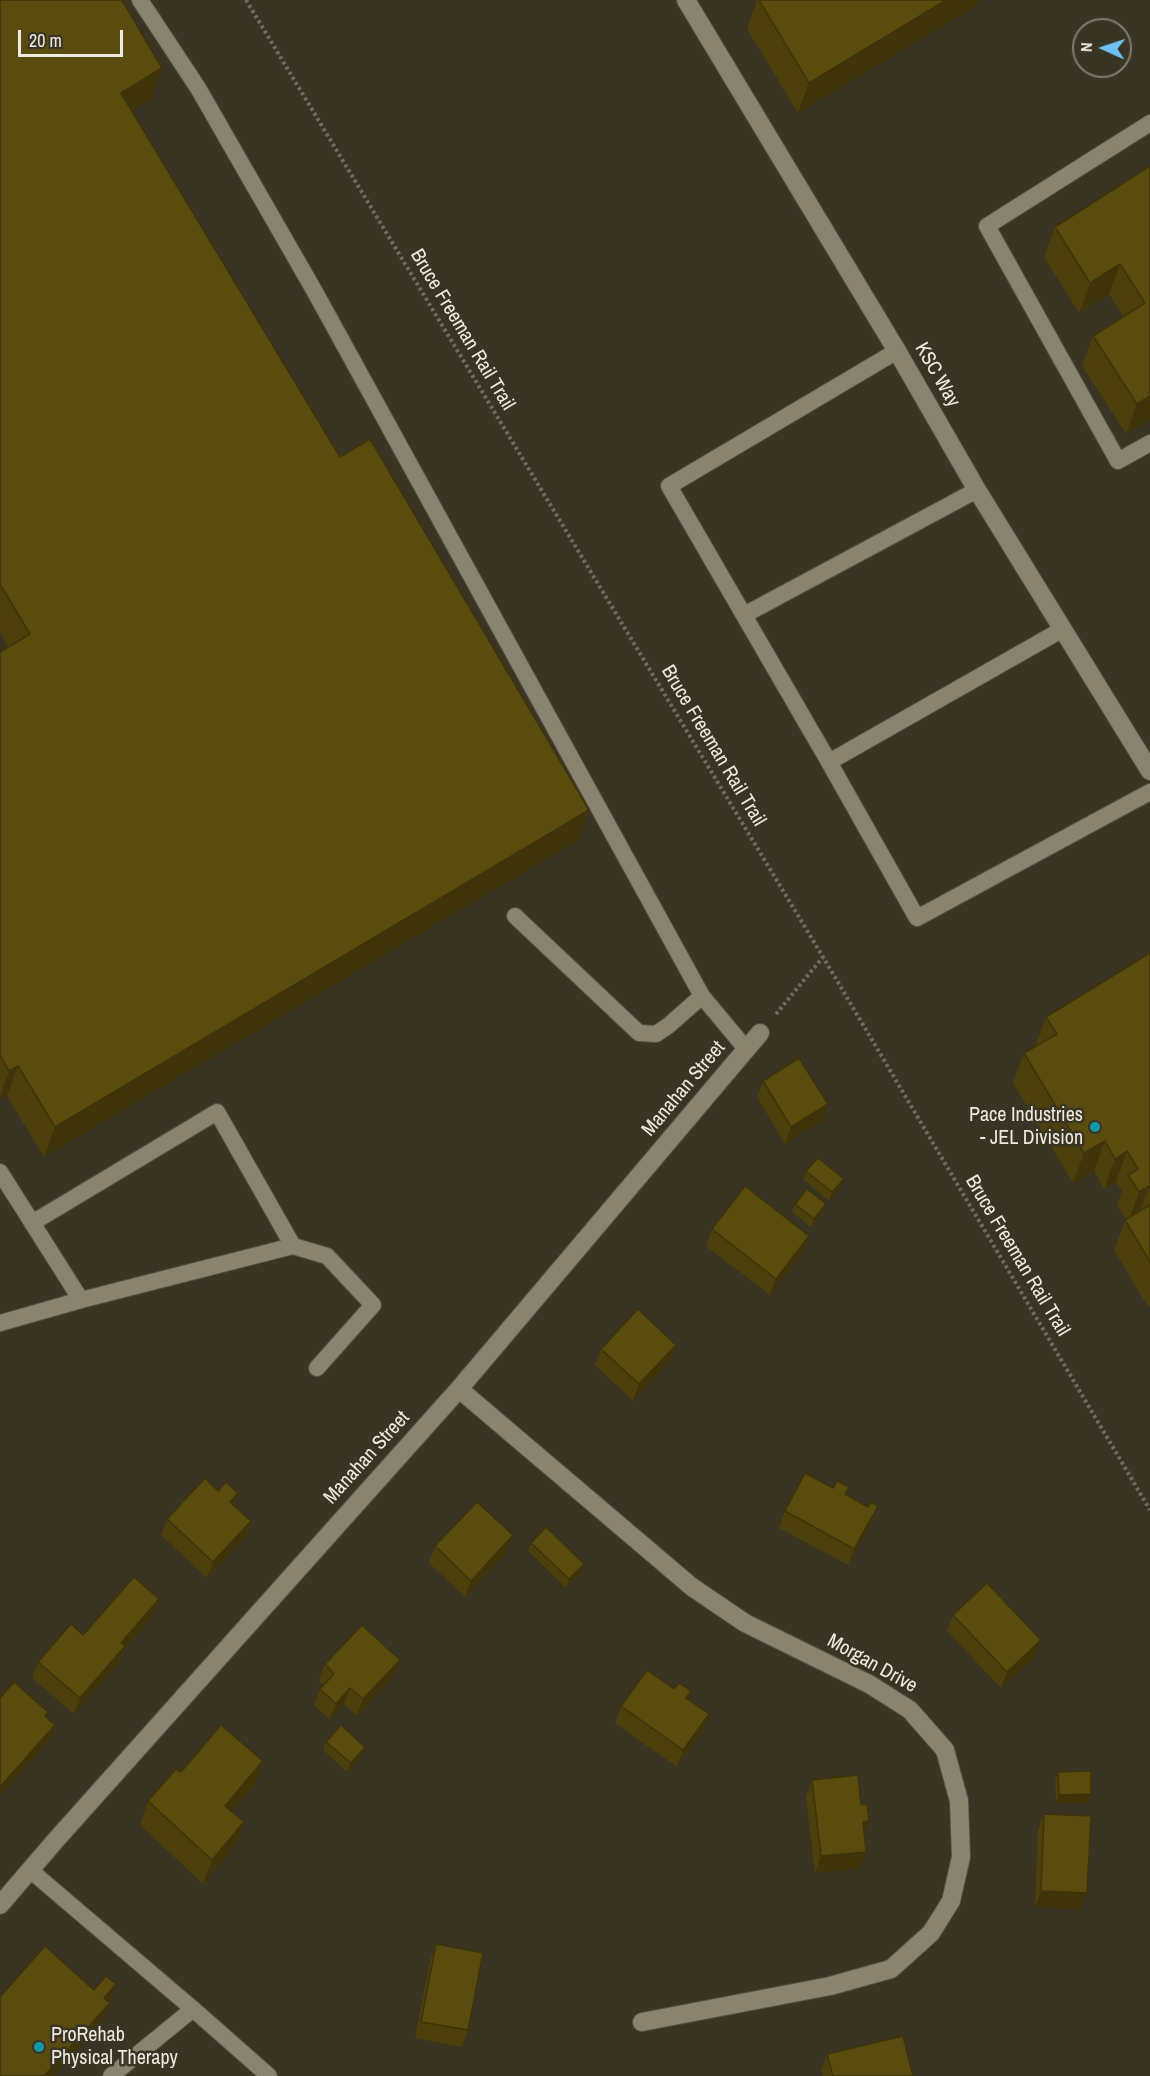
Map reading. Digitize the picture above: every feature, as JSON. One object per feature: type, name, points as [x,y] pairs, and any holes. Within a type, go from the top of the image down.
[{"type":"street","name":"KSC Way","points":[[686,0],[897,351],[977,490],[1150,771]]},
{"type":"street","name":"Manahan Street","points":[[0,1905],[459,1389],[760,1033]]},
{"type":"street","name":"Morgan Drive","points":[[459,1389],[692,1587],[745,1623],[868,1684],[910,1710],[945,1750],[959,1801],[961,1857],[951,1901],[931,1933],[891,1969],[830,1986],[642,2022]]},
{"type":"lane","points":[[140,0],[198,88],[315,292],[702,996],[747,1050]]},
{"type":"lane","points":[[1150,123],[987,226],[1118,461],[1150,443]]},
{"type":"lane","points":[[897,351],[669,486],[917,918],[1150,792]]},
{"type":"lane","points":[[744,615],[977,490]]},
{"type":"lane","points":[[829,762],[1063,629]]},
{"type":"lane","points":[[515,916],[639,1033],[656,1034],[702,996]]},
{"type":"lane","points":[[32,1223],[217,1112],[293,1246]]},
{"type":"lane","points":[[0,1172],[81,1300]]},
{"type":"lane","points":[[0,1323],[293,1246],[327,1256],[372,1305],[318,1368]]},
{"type":"lane","points":[[30,1870],[269,2076]]},
{"type":"lane","points":[[111,2076],[193,2009]]},
{"type":"path","name":"Bruce Freeman Rail Trail","points":[[246,0],[823,957],[1150,1510]]},
{"type":"path","points":[[760,1033],[823,957]]},
{"type":"building","points":[[0,0],[122,0],[162,68],[121,93],[340,457],[370,439],[589,810],[55,1127],[18,1066],[9,1071],[0,1055],[0,652],[30,634],[0,584]]},
{"type":"building","points":[[759,0],[946,0],[809,83]]},
{"type":"building","points":[[1150,166],[1150,396],[1137,404],[1093,336],[1145,303],[1120,264],[1090,283],[1055,227]]},
{"type":"building","name":"Pace Industries - JEL Division","points":[[1150,953],[1150,1189],[1149,1186],[1139,1192],[1128,1175],[1138,1169],[1127,1151],[1115,1159],[1105,1141],[1084,1153],[1024,1053],[1057,1034],[1046,1017]]},
{"type":"building","points":[[799,1058],[828,1104],[791,1127],[763,1081]]},
{"type":"building","points":[[818,1158],[844,1179],[832,1192],[806,1171]]},
{"type":"building","points":[[745,1186],[809,1236],[776,1279],[712,1229]]},
{"type":"building","points":[[807,1189],[826,1204],[814,1219],[795,1204]]},
{"type":"building","points":[[1150,1205],[1150,1262],[1125,1220]]},
{"type":"building","points":[[638,1309],[676,1345],[639,1384],[601,1349]]},
{"type":"building","points":[[805,1473],[833,1488],[837,1481],[849,1487],[845,1494],[868,1507],[871,1502],[878,1506],[854,1549],[785,1511]]},
{"type":"building","points":[[205,1478],[218,1491],[226,1482],[238,1493],[230,1502],[251,1521],[213,1562],[167,1519]]},
{"type":"building","points":[[477,1502],[513,1535],[471,1581],[435,1546]]},
{"type":"building","points":[[546,1527],[584,1564],[569,1579],[531,1543]]},
{"type":"building","points":[[134,1577],[159,1599],[121,1643],[125,1646],[80,1698],[38,1662],[71,1624],[83,1635]]},
{"type":"building","points":[[987,1583],[1041,1640],[1007,1672],[953,1615]]},
{"type":"building","points":[[362,1625],[400,1660],[363,1699],[350,1688],[336,1704],[320,1689],[334,1674],[325,1664]]},
{"type":"building","points":[[647,1670],[674,1689],[679,1683],[691,1691],[686,1698],[709,1714],[683,1750],[621,1706]]},
{"type":"building","points":[[14,1682],[48,1712],[45,1716],[55,1725],[0,1787],[0,1698]]},
{"type":"building","points":[[221,1725],[263,1761],[225,1806],[244,1822],[212,1860],[148,1801],[176,1769],[181,1772]]},
{"type":"building","points":[[341,1725],[365,1747],[351,1763],[326,1742]]},
{"type":"building","points":[[1091,1771],[1091,1794],[1059,1795],[1058,1772]]},
{"type":"building","points":[[858,1775],[861,1805],[867,1804],[869,1821],[863,1822],[866,1852],[821,1856],[812,1780]]},
{"type":"building","points":[[1044,1814],[1091,1816],[1087,1893],[1041,1891]]},
{"type":"building","points":[[436,1944],[483,1953],[468,2030],[421,2022]]},
{"type":"building","name":"ProRehab Physical Therapy","points":[[45,1946],[94,1990],[106,1976],[116,1984],[104,1998],[110,2003],[44,2076],[0,2076],[0,1997]]},
{"type":"building","points":[[903,2036],[913,2076],[833,2076],[827,2054]]},
{"type":"place","name":"Pace Industries - JEL Division","points":[[1095,1127]]},
{"type":"place","name":"ProRehab Physical Therapy","points":[[39,2047]]}]
